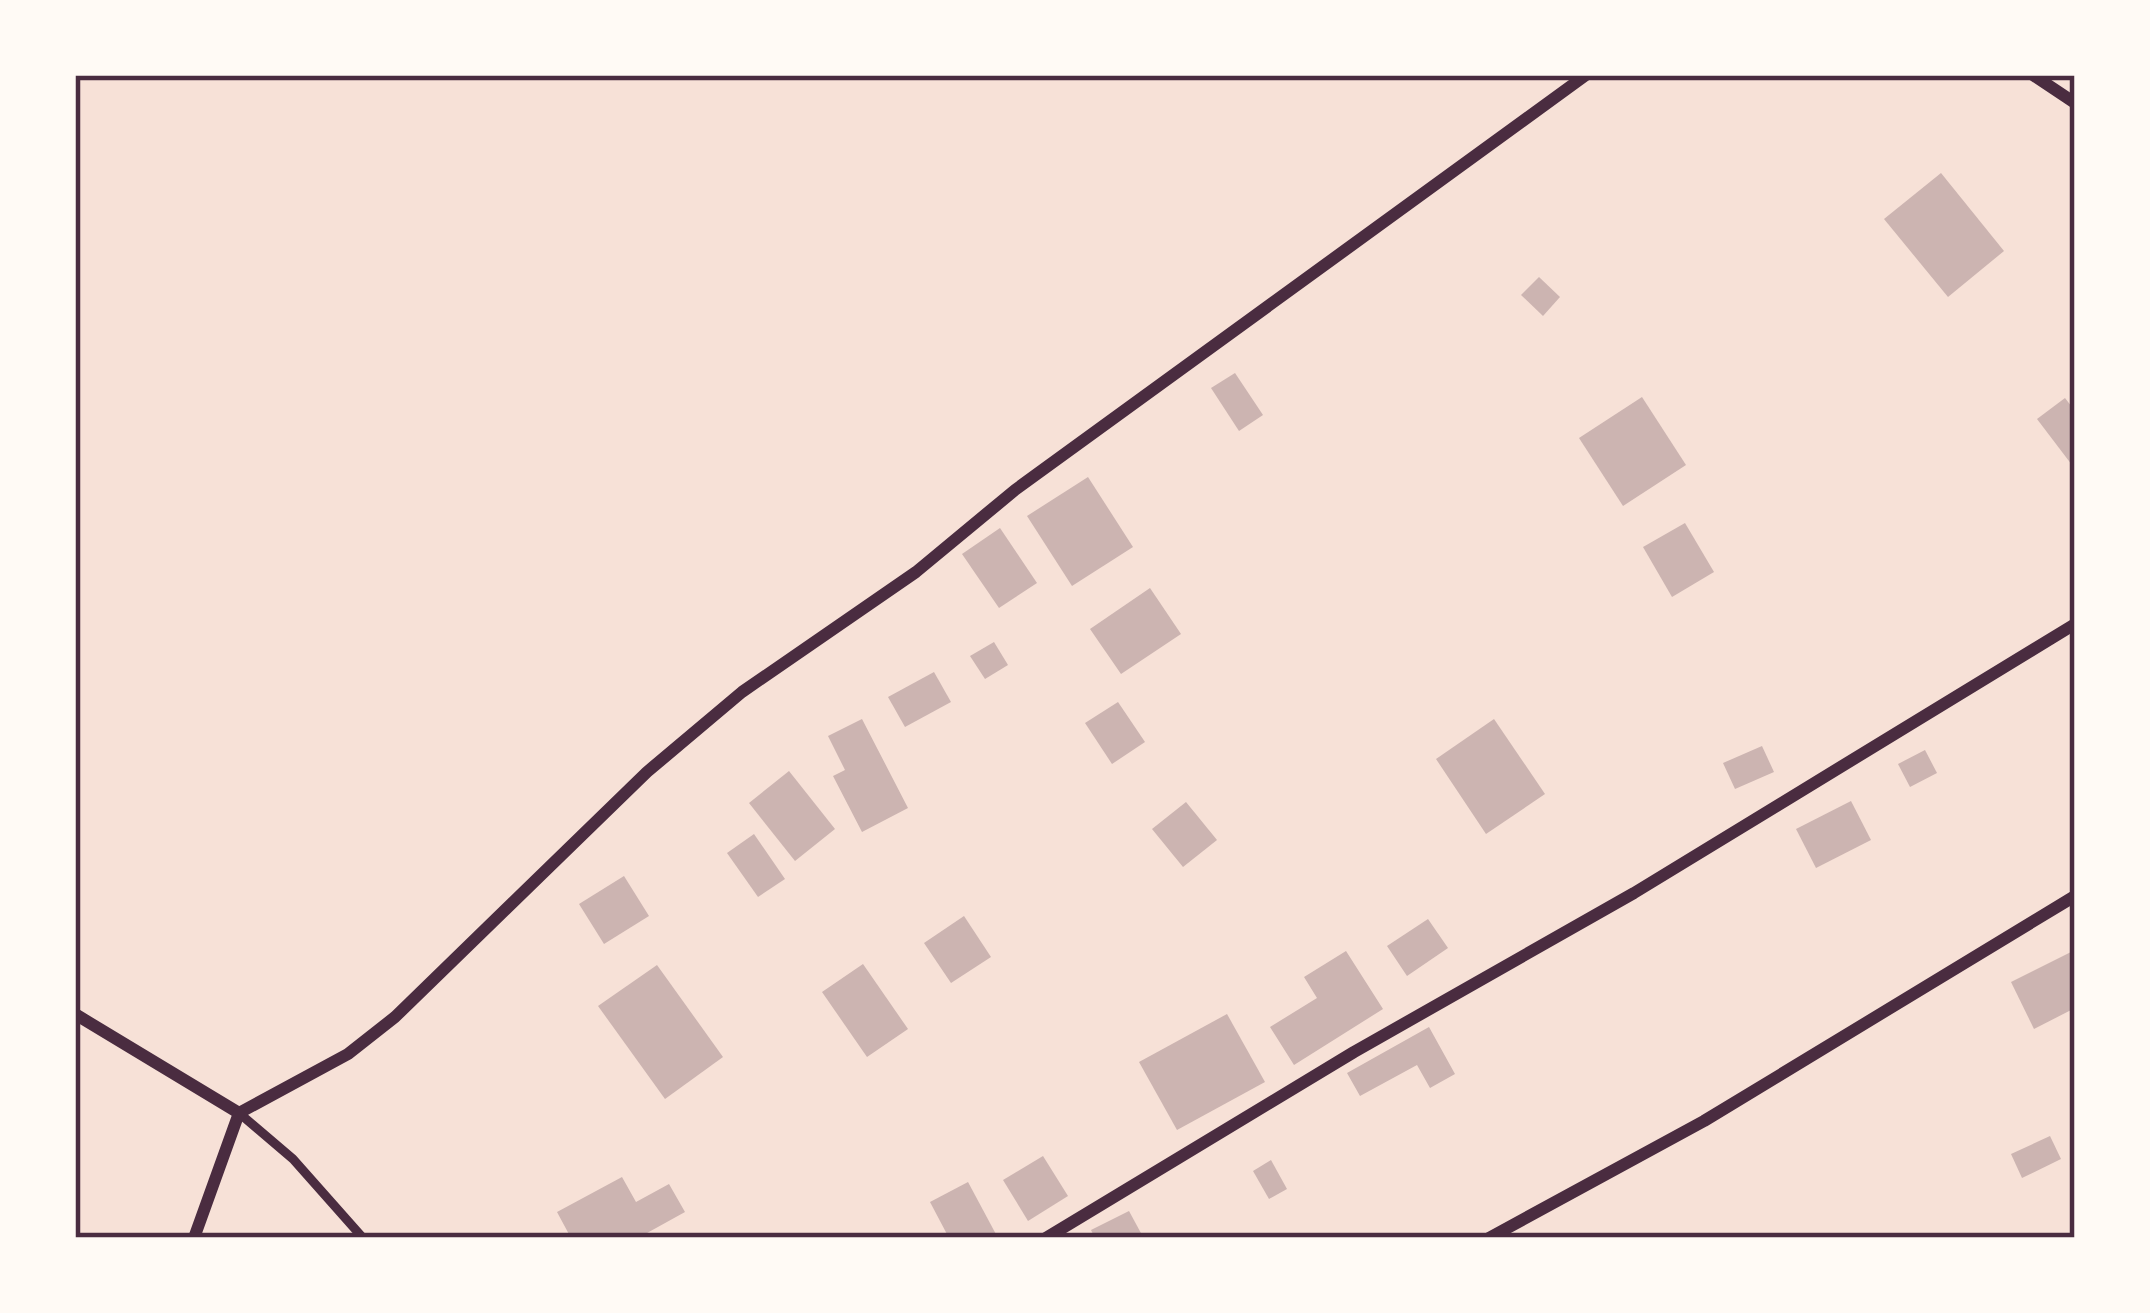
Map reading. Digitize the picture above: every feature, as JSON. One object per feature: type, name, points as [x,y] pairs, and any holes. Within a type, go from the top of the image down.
[{"type":"street","points":[[194,1238],[239,1113],[348,1054],[395,1017],[647,772],[742,692],[916,572],[1015,490],[1586,75]]},
{"type":"street","points":[[2032,75],[2075,103]]},
{"type":"street","points":[[1046,1238],[1354,1052],[1634,892],[2075,624]]},
{"type":"street","points":[[1489,1238],[1704,1121],[2075,896]]},
{"type":"street","points":[[75,1014],[239,1113]]},
{"type":"lane","points":[[239,1113],[293,1159],[363,1238]]},
{"type":"building","points":[[1941,173],[2004,251],[1948,297],[1884,219]]},
{"type":"building","points":[[1539,277],[1560,297],[1543,316],[1521,295]]},
{"type":"building","points":[[1235,373],[1263,415],[1239,431],[1211,388]]},
{"type":"building","points":[[1642,397],[1686,465],[1623,506],[1579,438]]},
{"type":"building","points":[[2065,398],[2075,411],[2075,469],[2037,419]]},
{"type":"building","points":[[1088,477],[1133,547],[1072,586],[1027,516]]},
{"type":"building","points":[[1685,523],[1714,572],[1672,597],[1643,547]]},
{"type":"building","points":[[1000,528],[1037,583],[999,608],[962,554]]},
{"type":"building","points":[[1150,588],[1181,634],[1121,674],[1090,629]]},
{"type":"building","points":[[994,642],[1008,665],[985,679],[970,656]]},
{"type":"building","points":[[934,672],[951,702],[905,727],[888,697]]},
{"type":"building","points":[[1118,702],[1145,742],[1112,764],[1085,723]]},
{"type":"building","points":[[862,719],[908,808],[862,832],[833,776],[845,770],[828,736]]},
{"type":"building","points":[[1494,719],[1545,794],[1486,834],[1436,759]]},
{"type":"building","points":[[1762,746],[1774,772],[1735,789],[1723,763]]},
{"type":"building","points":[[1925,750],[1937,773],[1910,787],[1898,764]]},
{"type":"building","points":[[789,771],[835,829],[795,861],[749,803]]},
{"type":"building","points":[[1851,801],[1871,840],[1816,868],[1796,829]]},
{"type":"building","points":[[1186,802],[1217,840],[1183,867],[1152,829]]},
{"type":"building","points":[[754,834],[785,879],[758,897],[727,853]]},
{"type":"building","points":[[624,876],[649,916],[604,944],[579,904]]},
{"type":"building","points":[[964,916],[991,957],[951,983],[924,943]]},
{"type":"building","points":[[1428,919],[1448,948],[1407,976],[1387,946]]},
{"type":"building","points":[[2075,950],[2075,1008],[2034,1029],[2011,982]]},
{"type":"building","points":[[1346,951],[1383,1009],[1294,1065],[1270,1027],[1317,998],[1304,977]]},
{"type":"building","points":[[863,964],[908,1029],[867,1057],[822,992]]},
{"type":"building","points":[[657,965],[723,1057],[665,1099],[598,1006]]},
{"type":"building","points":[[1227,1014],[1265,1082],[1177,1130],[1139,1062]]},
{"type":"building","points":[[1429,1027],[1455,1074],[1430,1088],[1417,1065],[1360,1096],[1347,1073]]},
{"type":"building","points":[[2050,1136],[2061,1159],[2022,1178],[2011,1154]]},
{"type":"building","points":[[1043,1156],[1068,1196],[1028,1221],[1003,1180]]},
{"type":"building","points":[[1271,1160],[1287,1189],[1269,1199],[1253,1171]]},
{"type":"building","points":[[622,1177],[636,1202],[669,1184],[685,1212],[638,1238],[571,1238],[557,1212]]},
{"type":"building","points":[[968,1182],[998,1238],[949,1238],[930,1202]]},
{"type":"building","points":[[1129,1211],[1142,1235],[1095,1238],[1091,1230]]}]
